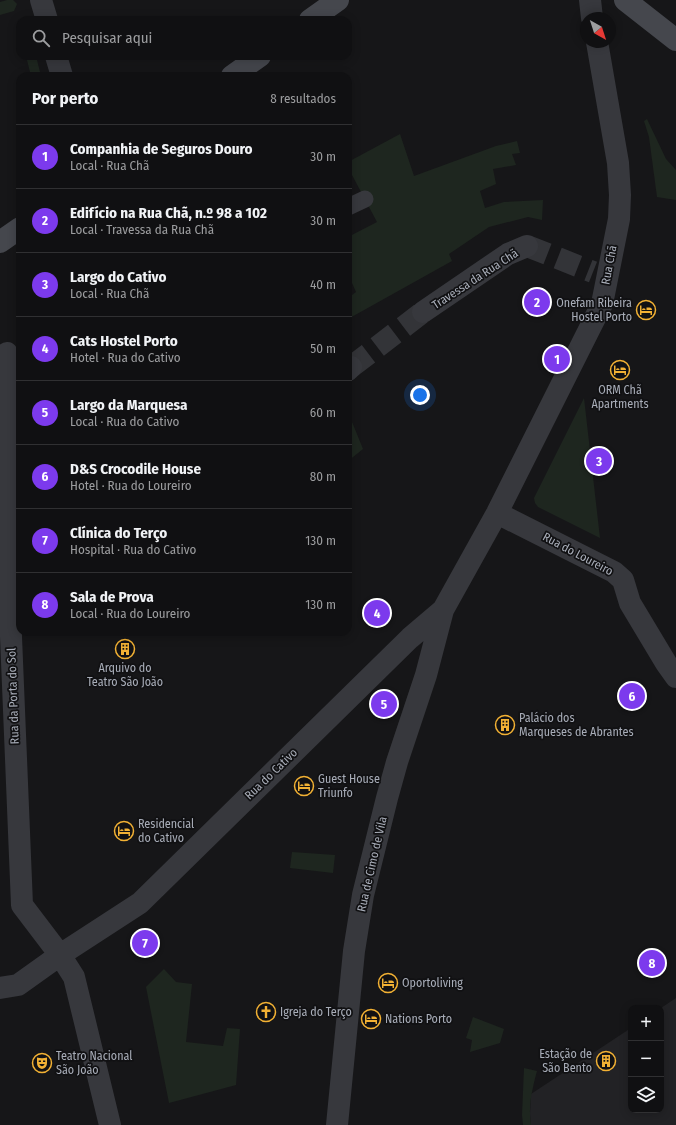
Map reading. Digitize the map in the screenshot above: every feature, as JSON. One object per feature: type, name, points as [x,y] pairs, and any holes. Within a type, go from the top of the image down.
[{"type":"main road","points":[[316,16],[338,0]]},
{"type":"main road","points":[[625,0],[676,40]]},
{"type":"main road","points":[[238,72],[254,60]]},
{"type":"main road","points":[[0,242],[16,231]]},
{"type":"street","points":[[41,0],[46,16]]},
{"type":"street","points":[[590,0],[591,12]]},
{"type":"street","name":"Rua Chã","points":[[497,513],[602,304],[600,274],[619,219],[620,195],[618,164],[598,48]]},
{"type":"street","points":[[57,60],[61,72]]},
{"type":"street","name":"Travessa da Rua Chã","points":[[423,312],[508,254],[527,246]]},
{"type":"street","name":"Rua da Porta do Sol","points":[[7,353],[5,381],[6,515],[22,905],[74,976],[110,1125]]},
{"type":"street","name":"Rua do Cativo","points":[[0,988],[18,985],[60,955],[140,903],[410,638],[443,610],[497,513]]},
{"type":"street","name":"Rua do Loureiro","points":[[497,513],[614,572],[623,580],[630,603],[666,663],[676,676]]},
{"type":"street","name":"Rua de Cimo de Vila","points":[[335,1125],[354,952],[363,895],[397,762],[426,675],[443,610]]},
{"type":"lane","points":[[352,205],[365,199]]},
{"type":"shaded area","points":[[13,0],[17,4],[14,11],[0,15],[0,2]]},
{"type":"shaded area","points":[[27,60],[37,60],[40,72],[30,72]]},
{"type":"shaded area","points":[[647,119],[666,159],[676,170],[676,200],[657,197],[649,137],[644,121]]},
{"type":"shaded area","points":[[400,134],[414,176],[496,146],[517,141],[520,153],[512,154],[516,165],[493,169],[496,184],[480,191],[485,208],[504,202],[543,200],[542,220],[528,217],[489,227],[449,254],[452,261],[352,317],[352,295],[356,292],[352,283],[352,235],[377,222],[352,175],[352,160]]},
{"type":"shaded area","points":[[584,398],[600,538],[538,507],[534,498]]},
{"type":"shaded area","points":[[352,422],[363,449],[352,458]]},
{"type":"shaded area","points":[[292,852],[335,855],[333,873],[290,868]]},
{"type":"shaded area","points":[[164,969],[176,982],[192,984],[186,1042],[223,1046],[227,1028],[240,1029],[236,1085],[169,1103],[146,987]]},
{"type":"shaded area","name":"Estação de São Bento","points":[[676,998],[676,1125],[531,1125],[531,1094],[628,1030],[628,1113],[664,1113],[664,1006]]},
{"type":"shaded area","points":[[473,1017],[504,1029],[500,1043],[470,1052],[472,1040],[466,1038]]},
{"type":"shaded area","points":[[524,1068],[537,1071],[530,1105],[531,1125],[523,1125]]},
{"type":"tunnel","points":[[527,246],[593,272]]},
{"type":"tunnel","points":[[352,366],[423,312]]},
{"type":"place","name":"Edifício na Rua Chã, n.º 98 a 102","points":[[537,302]]},
{"type":"place","name":"Onefam Ribeira Hostel Porto","points":[[646,310]]},
{"type":"place","name":"Companhia de Seguros Douro","points":[[557,359]]},
{"type":"place","name":"ORM Chã Apartments","points":[[620,370]]},
{"type":"place","name":"Largo do Cativo","points":[[599,461]]},
{"type":"place","name":"Cats Hostel Porto","points":[[377,613]]},
{"type":"place","name":"Arquivo do Teatro São João","points":[[125,649]]},
{"type":"place","name":"D&S Crocodile House","points":[[632,696]]},
{"type":"place","name":"Largo da Marquesa","points":[[384,704]]},
{"type":"place","name":"Palácio dos Marqueses de Abrantes","points":[[505,725]]},
{"type":"place","name":"Guest House Triunfo","points":[[304,786]]},
{"type":"place","name":"Residencial do Cativo","points":[[124,831]]},
{"type":"place","name":"Clínica do Terço","points":[[145,943]]},
{"type":"place","name":"Sala de Prova","points":[[652,963]]},
{"type":"place","name":"Oportoliving","points":[[388,983]]},
{"type":"place","name":"Igreja do Terço","points":[[266,1012]]},
{"type":"place","name":"Nations Porto","points":[[371,1019]]},
{"type":"place","name":"Estação de São Bento","points":[[606,1061]]},
{"type":"place","name":"Teatro Nacional São João","points":[[42,1063]]}]
